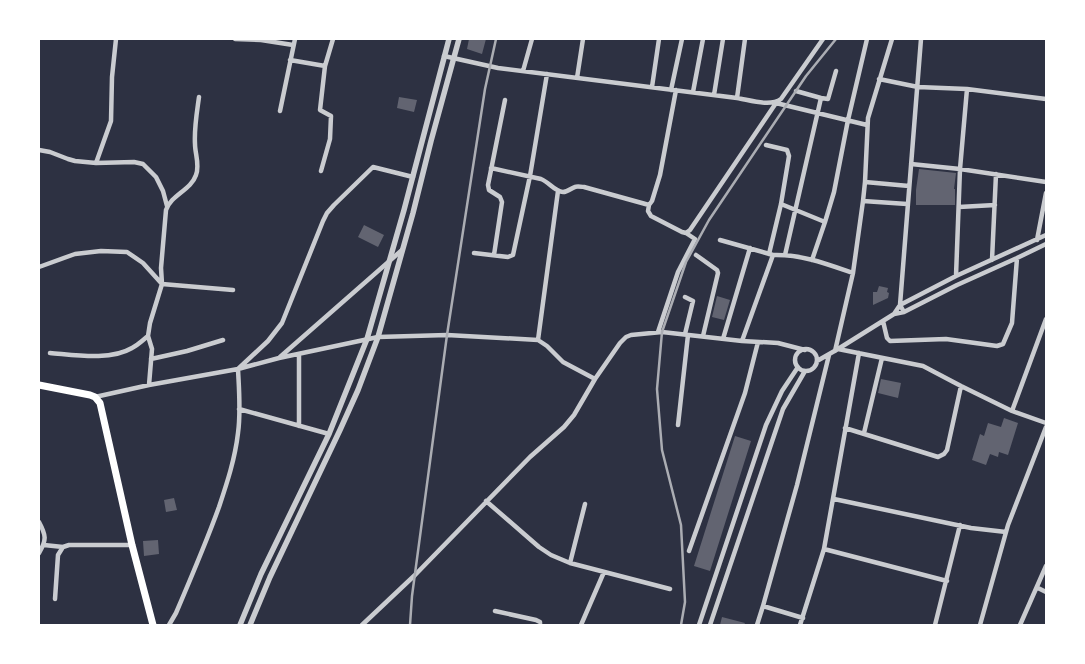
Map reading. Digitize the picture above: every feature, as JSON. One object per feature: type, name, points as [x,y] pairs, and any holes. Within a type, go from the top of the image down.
[{"type":"main road","points":[[39,385],[90,395],[95,397],[100,403],[151,625]]},
{"type":"street","points":[[96,162],[110,121],[116,39]]},
{"type":"street","points":[[235,39],[261,40],[293,45]]},
{"type":"street","points":[[280,111],[295,39]]},
{"type":"street","points":[[321,171],[330,139],[331,116],[320,110],[325,66],[333,39]]},
{"type":"street","points":[[240,625],[261,574],[329,434],[367,339],[413,178],[449,39]]},
{"type":"street","points":[[250,625],[266,585],[314,487],[358,390],[378,337],[414,213],[459,39]]},
{"type":"street","points":[[523,71],[532,39]]},
{"type":"street","points":[[577,78],[583,39]]},
{"type":"street","points":[[652,87],[659,39]]},
{"type":"street","points":[[658,332],[678,272],[695,239],[651,216],[648,211],[660,175],[682,39]]},
{"type":"street","points":[[693,92],[703,39]]},
{"type":"street","points":[[714,95],[723,39]]},
{"type":"street","points":[[737,98],[745,39]]},
{"type":"street","points":[[686,233],[690,230],[776,103],[781,99],[823,39]]},
{"type":"street","points":[[812,260],[834,192],[867,39]]},
{"type":"street","points":[[837,350],[853,272],[863,201],[868,118],[892,39]]},
{"type":"street","points":[[904,312],[900,305],[921,39]]},
{"type":"street","points":[[444,56],[485,66],[693,92],[770,104],[776,103],[867,125]]},
{"type":"street","points":[[290,60],[325,66]]},
{"type":"street","points":[[796,91],[828,99],[836,71]]},
{"type":"street","points":[[474,253],[508,257],[513,255],[530,176],[547,74]]},
{"type":"street","points":[[879,79],[918,87],[967,89],[1046,99]]},
{"type":"street","points":[[956,276],[960,169],[967,89]]},
{"type":"street","points":[[149,385],[152,349],[148,336],[162,284],[161,261],[167,207],[169,202],[197,174],[195,143],[198,97]]},
{"type":"street","points":[[785,255],[821,98]]},
{"type":"street","points":[[494,255],[502,205],[500,197],[488,188],[505,100]]},
{"type":"street","points":[[742,341],[771,255],[789,156],[788,150],[766,145]]},
{"type":"street","points":[[39,150],[75,161],[134,162],[144,164],[156,176],[163,191],[167,207]]},
{"type":"street","points":[[911,164],[960,169],[1046,182]]},
{"type":"street","points":[[169,625],[176,613],[209,533],[227,482],[239,432],[238,369],[268,341],[282,323],[323,221],[334,205],[373,167],[413,178]]},
{"type":"street","points":[[491,168],[545,180],[558,191],[565,192],[575,186],[584,187],[649,205]]},
{"type":"street","points":[[992,260],[996,174]]},
{"type":"street","points":[[865,182],[909,186]]},
{"type":"street","points":[[538,340],[558,191]]},
{"type":"street","points":[[1037,240],[1046,194]]},
{"type":"street","points":[[863,201],[908,204]]},
{"type":"street","points":[[781,204],[825,222]]},
{"type":"street","points":[[959,207],[995,205]]},
{"type":"street","points":[[894,314],[900,305],[956,276],[1046,235]]},
{"type":"street","points":[[720,240],[771,255],[785,255],[812,260],[853,272]]},
{"type":"street","points":[[710,625],[783,409],[805,372],[810,371],[818,360],[894,314],[904,312],[1046,244]]},
{"type":"street","points":[[724,339],[750,248]]},
{"type":"street","points":[[279,358],[403,249]]},
{"type":"street","points":[[39,267],[75,254],[101,251],[127,252],[143,263],[162,284],[233,290]]},
{"type":"street","points":[[696,255],[717,270],[718,273],[703,336]]},
{"type":"street","points":[[883,321],[887,338],[890,341],[946,339],[997,346],[1003,344],[1012,323],[1017,258]]},
{"type":"street","points":[[678,425],[686,334],[693,300],[685,297]]},
{"type":"street","points":[[1012,411],[1046,319]]},
{"type":"street","points":[[362,625],[415,575],[530,457],[564,427],[613,352],[626,337],[658,332],[778,343],[810,350],[814,352],[818,360]]},
{"type":"street","points":[[95,397],[238,369],[279,358],[378,337],[447,335],[538,340],[563,362],[596,378]]},
{"type":"street","points":[[50,353],[96,356],[116,354],[132,348],[148,336]]},
{"type":"street","points":[[151,359],[223,340]]},
{"type":"street","points":[[689,552],[745,393],[758,342]]},
{"type":"street","points":[[805,372],[796,363],[798,354],[806,350]]},
{"type":"street","points":[[837,350],[923,366],[1012,411],[1046,423]]},
{"type":"street","points":[[800,625],[824,549],[859,353]]},
{"type":"street","points":[[299,354],[299,426]]},
{"type":"street","points":[[757,625],[797,485],[829,355]]},
{"type":"street","points":[[864,433],[882,358]]},
{"type":"street","points":[[699,625],[766,425],[788,381],[798,367]]},
{"type":"street","points":[[845,428],[938,457],[942,456],[947,450],[961,386]]},
{"type":"street","points":[[239,409],[329,434]]},
{"type":"street","points":[[980,625],[1006,532],[1046,427]]},
{"type":"street","points":[[742,498],[752,501]]},
{"type":"street","points":[[834,499],[960,526],[1006,532]]},
{"type":"street","points":[[486,501],[539,547],[551,555],[570,563],[670,589]]},
{"type":"street","points":[[570,563],[585,504]]},
{"type":"street","points":[[39,522],[45,535],[44,545],[39,553]]},
{"type":"street","points":[[286,522],[294,526]]},
{"type":"street","points":[[935,625],[960,526]]},
{"type":"street","points":[[44,545],[62,548],[69,545],[132,545]]},
{"type":"street","points":[[54,599],[58,556],[62,548]]},
{"type":"street","points":[[824,549],[947,581]]},
{"type":"street","points":[[1020,625],[1038,588],[1046,566]]},
{"type":"street","points":[[581,625],[604,572]]},
{"type":"street","points":[[1038,588],[1046,592]]},
{"type":"street","points":[[763,606],[802,618]]},
{"type":"street","points":[[495,611],[536,620],[540,622],[540,625]]},
{"type":"building","points":[[469,39],[486,39],[482,54],[467,49]]},
{"type":"building","points":[[399,97],[417,100],[414,112],[397,108]]},
{"type":"building","points":[[919,169],[956,173],[955,205],[916,205]]},
{"type":"building","points":[[364,225],[384,235],[378,247],[358,237]]},
{"type":"building","points":[[879,286],[888,288],[888,298],[873,305],[873,292],[877,292]]},
{"type":"building","points":[[717,296],[730,300],[724,320],[712,317]]},
{"type":"building","points":[[881,379],[901,383],[898,398],[878,393]]},
{"type":"building","points":[[1004,418],[1018,423],[1008,455],[999,452],[998,457],[990,454],[986,465],[972,460],[980,434],[984,436],[988,423],[1001,427]]},
{"type":"building","points":[[735,436],[751,441],[710,571],[694,566]]},
{"type":"building","points":[[174,498],[177,510],[166,512],[164,500]]},
{"type":"building","points":[[158,540],[159,554],[144,556],[143,541]]},
{"type":"building","points":[[722,617],[745,623],[744,625],[720,625]]},
{"type":"railway","points":[[410,625],[412,596],[447,335],[485,89],[496,39]]},
{"type":"railway","points":[[681,625],[685,602],[681,525],[662,450],[657,389],[662,332],[686,262],[709,220],[806,76],[836,39]]}]
